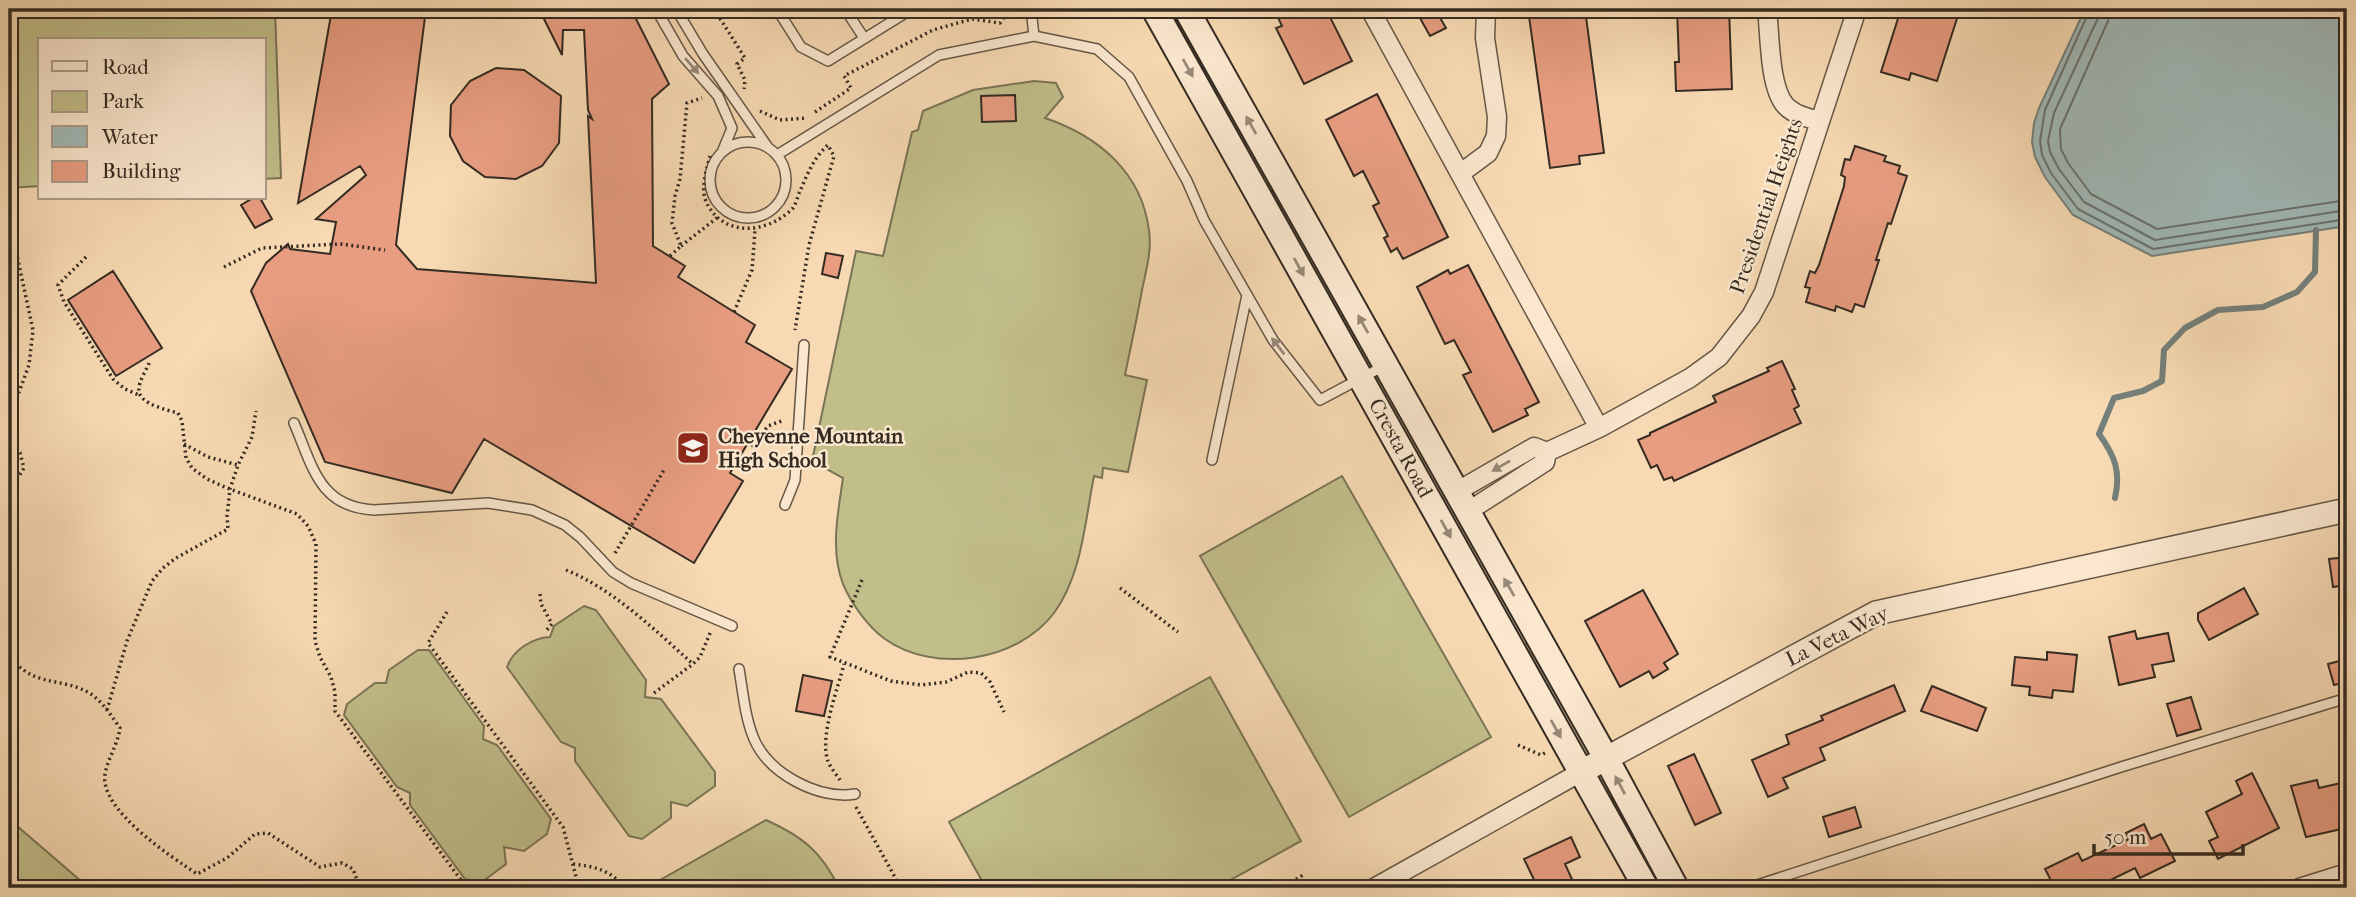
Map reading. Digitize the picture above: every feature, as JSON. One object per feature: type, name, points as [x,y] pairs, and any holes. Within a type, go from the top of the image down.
[{"type":"main road","name":"Cresta Road","points":[[1154,9],[1646,888]]},
{"type":"main road","name":"Cresta Road","points":[[1186,9],[1606,758],[1676,888]]},
{"type":"street","points":[[1370,9],[1599,428]]},
{"type":"street","points":[[1461,173],[1488,153],[1496,136],[1497,117],[1485,38],[1486,9]]},
{"type":"street","points":[[1767,9],[1776,91],[1786,106],[1800,116],[1820,121]]},
{"type":"street","name":"Presidential Heights","points":[[1461,502],[1545,462],[1547,452],[1599,428],[1690,378],[1720,357],[1764,292],[1857,9]]},
{"type":"street","name":"La Veta Way","points":[[1374,888],[1606,758],[1876,613],[2347,510]]},
{"type":"street","points":[[1616,835],[1640,822]]},
{"type":"street","points":[[2299,888],[2347,873]]},
{"type":"lane","points":[[656,9],[682,56],[718,96],[732,128],[717,150],[710,172],[709,184],[713,196],[719,206],[730,214],[756,218],[768,213],[778,204],[784,192],[784,166],[703,54],[676,9]]},
{"type":"lane","points":[[777,9],[800,47],[828,61],[909,10]]},
{"type":"lane","points":[[845,9],[864,38]]},
{"type":"lane","points":[[1031,9],[1034,36]]},
{"type":"lane","points":[[777,155],[939,55],[1034,36],[1097,49],[1129,78],[1187,181],[1204,220],[1273,340],[1320,400],[1385,365]]},
{"type":"lane","points":[[717,150],[744,142],[756,142],[768,147]]},
{"type":"lane","points":[[1212,460],[1247,295]]},
{"type":"lane","points":[[785,505],[794,480],[804,345]]},
{"type":"lane","points":[[294,423],[323,488],[344,505],[374,510],[488,503],[532,510],[565,525],[613,572],[631,583],[732,626]]},
{"type":"lane","points":[[739,669],[755,742],[766,758],[807,787],[843,795],[855,794]]},
{"type":"lane","points":[[1748,888],[2120,767],[2347,698]]},
{"type":"path","points":[[681,246],[673,232],[672,223],[675,196],[681,179],[687,103],[708,97]]},
{"type":"path","points":[[717,150],[705,175],[705,198],[718,217],[734,227],[755,230],[772,224],[793,209],[805,178],[820,152],[828,145],[834,156],[808,245],[794,330]]},
{"type":"path","points":[[9,419],[29,365],[33,330],[16,251],[16,214]]},
{"type":"path","points":[[670,256],[718,217]]},
{"type":"path","points":[[734,312],[752,270],[755,230]]},
{"type":"path","points":[[224,267],[261,248],[340,244],[385,250]]},
{"type":"path","points":[[86,257],[58,285],[64,302],[113,379],[146,401],[178,413],[186,457],[192,468],[207,479],[297,514],[307,526],[316,544],[314,641],[331,677],[335,692],[335,711],[467,888]]},
{"type":"path","points":[[140,395],[139,387],[149,363]]},
{"type":"path","points":[[107,710],[127,641],[152,581],[176,558],[228,529],[230,489],[238,465],[253,437],[256,411]]},
{"type":"path","points":[[752,447],[768,426],[799,416]]},
{"type":"path","points":[[9,440],[20,453],[24,468],[9,492]]},
{"type":"path","points":[[184,444],[208,457],[238,465]]},
{"type":"path","points":[[614,556],[664,470]]},
{"type":"path","points":[[566,570],[579,575],[641,617],[694,664]]},
{"type":"path","points":[[862,580],[830,657],[891,681],[920,685],[946,682],[968,672],[981,673],[990,682],[1004,712]]},
{"type":"path","points":[[1120,588],[1178,632]]},
{"type":"path","points":[[540,594],[541,604],[552,624],[545,632]]},
{"type":"path","points":[[447,612],[428,643],[563,827],[579,888]]},
{"type":"path","points":[[654,692],[694,664],[700,657],[716,620]]},
{"type":"path","points":[[9,654],[27,672],[46,682],[71,686],[92,694],[107,710],[120,728],[118,742],[105,776],[107,789],[115,804],[146,839],[197,874],[227,858],[255,834],[268,833],[320,867],[342,863],[353,869],[360,888]]},
{"type":"path","points":[[1518,745],[1541,755],[1548,752]]},
{"type":"path","points":[[572,863],[594,867],[614,875],[626,888]]},
{"type":"path","points":[[1282,888],[1303,875]]},
{"type":"green space","points":[[9,9],[275,9],[281,178],[266,179],[266,38],[38,38],[38,186],[9,188]]},
{"type":"green space","points":[[1034,81],[1056,83],[1063,97],[1045,118],[1083,135],[1114,159],[1127,174],[1145,210],[1150,238],[1149,253],[1125,375],[1147,380],[1128,472],[1103,468],[1102,478],[1094,476],[1077,565],[1054,613],[1038,630],[1019,643],[997,652],[974,658],[927,657],[905,650],[885,639],[866,621],[851,599],[839,571],[836,545],[843,478],[812,461],[856,251],[883,256],[912,132],[918,130],[923,111],[973,90]]},
{"type":"green space","points":[[1342,476],[1491,737],[1349,817],[1200,556]]},
{"type":"green space","points":[[584,606],[596,610],[646,680],[645,697],[661,699],[715,772],[715,786],[687,806],[671,802],[671,818],[642,839],[629,836],[575,761],[575,748],[561,742],[507,667],[518,650],[537,640],[550,637],[554,626]]},
{"type":"green space","points":[[418,650],[429,650],[484,726],[483,739],[497,745],[551,819],[547,834],[524,851],[504,847],[506,864],[482,882],[465,879],[410,805],[410,793],[397,787],[344,715],[347,704],[375,683],[386,683],[389,670]]},
{"type":"green space","points":[[1210,677],[1301,841],[1216,888],[986,888],[949,822]]},
{"type":"green space","points":[[9,819],[89,888],[9,888]]},
{"type":"green space","points":[[766,820],[810,846],[825,864],[839,888],[646,888]]},
{"type":"water","points":[[2085,9],[2347,9],[2347,226],[2152,256],[2073,215],[2045,177],[2035,157],[2032,142],[2039,108]]},
{"type":"building","points":[[332,9],[426,9],[396,245],[417,269],[596,283],[588,116],[592,119],[588,110],[584,30],[563,30],[562,55],[539,9],[631,9],[669,84],[652,99],[653,246],[685,266],[678,277],[755,325],[746,342],[792,369],[730,473],[743,481],[694,563],[484,439],[452,493],[325,462],[251,291],[266,263],[288,244],[290,249],[330,254],[336,222],[316,219],[366,175],[360,166],[298,203]]},
{"type":"building","points":[[1274,9],[1326,9],[1352,61],[1304,84],[1276,28],[1282,26]]},
{"type":"building","points":[[1415,9],[1435,9],[1446,28],[1430,36]]},
{"type":"building","points":[[1528,9],[1585,9],[1604,153],[1579,156],[1580,164],[1550,168]]},
{"type":"building","points":[[1677,9],[1729,9],[1732,89],[1676,91],[1675,62],[1679,62]]},
{"type":"building","points":[[1901,9],[1960,9],[1937,81],[1911,73],[1909,80],[1881,72]]},
{"type":"building","points":[[496,68],[524,70],[561,96],[559,143],[542,166],[516,179],[485,177],[463,161],[450,136],[451,105],[470,81]]},
{"type":"building","points":[[1377,94],[1448,237],[1403,259],[1397,248],[1391,252],[1384,238],[1388,236],[1373,206],[1379,203],[1363,171],[1354,176],[1326,120]]},
{"type":"building","points":[[1015,95],[1016,121],[982,122],[981,96]]},
{"type":"building","points":[[1855,146],[1886,156],[1884,161],[1900,166],[1898,173],[1907,176],[1891,224],[1888,223],[1864,307],[1855,304],[1852,312],[1836,306],[1835,311],[1806,302],[1810,288],[1805,287],[1810,271],[1815,273],[1819,265],[1844,186],[1845,177],[1841,175],[1845,159],[1850,160]]},
{"type":"building","points":[[250,200],[261,200],[272,219],[255,228],[241,205]]},
{"type":"building","points":[[826,253],[843,256],[838,278],[822,274]]},
{"type":"building","points":[[1468,265],[1539,402],[1525,409],[1528,415],[1493,432],[1463,375],[1471,372],[1454,340],[1445,344],[1417,287],[1448,270],[1450,274]]},
{"type":"building","points":[[113,271],[162,348],[116,376],[68,300]]},
{"type":"building","points":[[1782,361],[1795,389],[1792,390],[1799,406],[1794,409],[1801,423],[1674,481],[1672,477],[1664,480],[1657,465],[1651,468],[1638,440],[1716,402],[1713,396],[1769,371],[1767,368]]},
{"type":"building","points":[[2347,557],[2347,585],[2333,587],[2329,559]]},
{"type":"building","points":[[2244,588],[2258,614],[2209,640],[2198,620],[2198,613]]},
{"type":"building","points":[[1643,590],[1678,654],[1664,663],[1668,669],[1653,678],[1649,671],[1620,687],[1585,621]]},
{"type":"building","points":[[2135,631],[2137,639],[2168,633],[2174,661],[2152,665],[2155,677],[2119,685],[2109,637]]},
{"type":"building","points":[[2047,652],[2077,655],[2073,692],[2053,690],[2052,698],[2029,695],[2030,687],[2012,685],[2015,657],[2047,660]]},
{"type":"building","points":[[2347,659],[2347,682],[2334,685],[2328,664]]},
{"type":"building","points":[[803,675],[832,681],[824,716],[796,711]]},
{"type":"building","points":[[1894,685],[1905,711],[1820,748],[1825,760],[1783,778],[1788,788],[1768,797],[1752,760],[1789,744],[1786,735],[1823,720],[1821,716]]},
{"type":"building","points":[[1932,686],[1986,708],[1977,731],[1921,711]]},
{"type":"building","points":[[2191,697],[2201,729],[2177,736],[2167,704]]},
{"type":"building","points":[[1694,754],[1721,813],[1695,825],[1668,766]]},
{"type":"building","points":[[2252,773],[2279,828],[2218,859],[2209,841],[2218,837],[2206,812],[2242,794],[2236,781]]},
{"type":"building","points":[[2317,780],[2319,788],[2341,783],[2345,801],[2340,802],[2346,828],[2306,837],[2291,786]]},
{"type":"building","points":[[1855,807],[1861,827],[1829,837],[1823,817]]},
{"type":"building","points":[[2144,824],[2151,839],[2161,834],[2175,861],[2140,878],[2135,868],[2094,888],[2055,888],[2045,869],[2078,853],[2082,861],[2129,839],[2126,833]]},
{"type":"building","points":[[1571,837],[1580,857],[1565,864],[1576,888],[1538,888],[1524,859]]},
{"type":"waterway","points":[[2115,498],[2117,472],[2109,450],[2099,434],[2114,398],[2143,391],[2162,381],[2164,350],[2185,328],[2218,310],[2263,307],[2297,292],[2315,272],[2316,230]]},
{"type":"place","name":"Cheyenne Mountain High School","points":[[693,448]]}]
